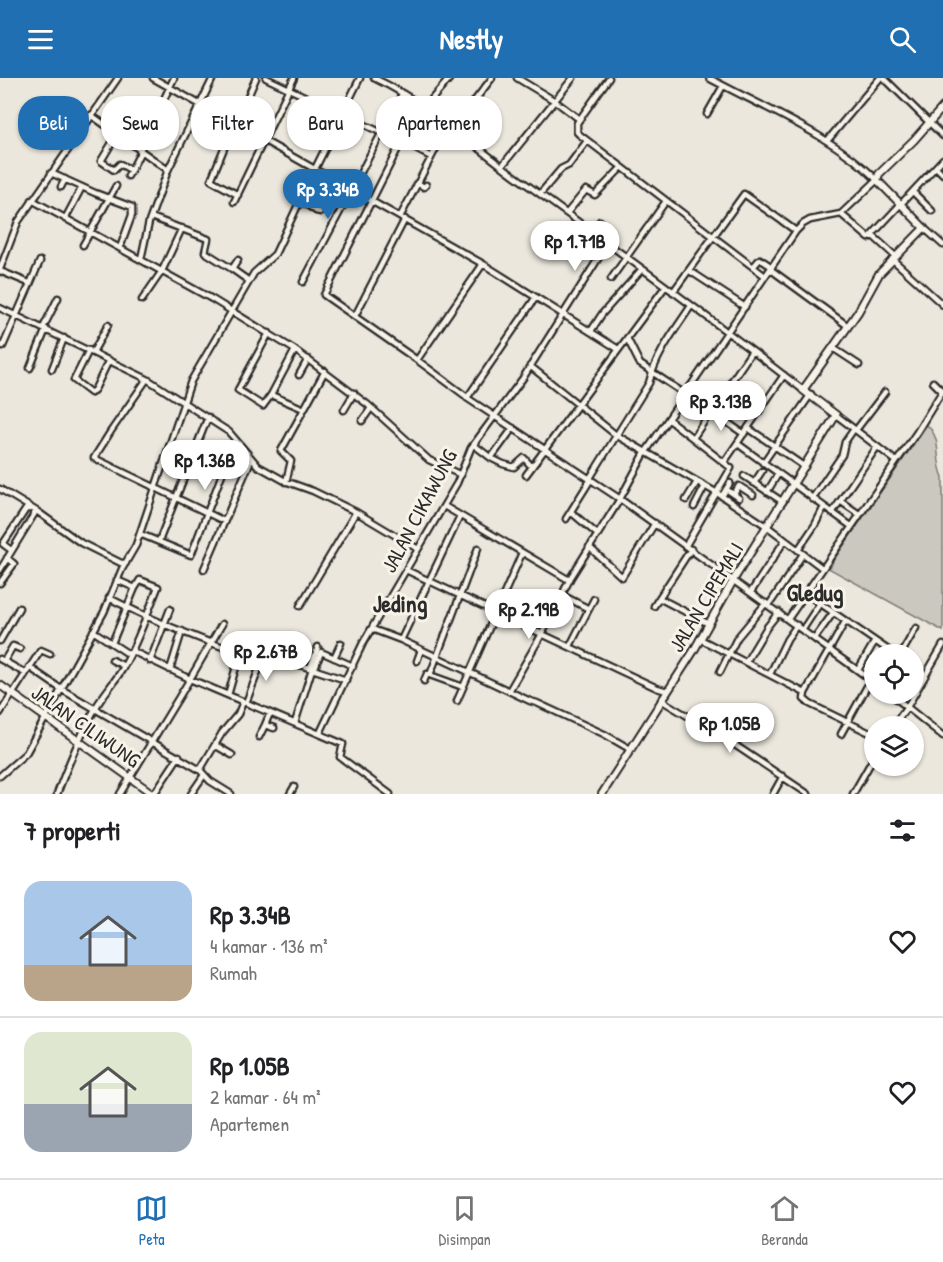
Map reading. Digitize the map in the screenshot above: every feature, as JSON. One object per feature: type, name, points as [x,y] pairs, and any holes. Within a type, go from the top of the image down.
[{"type":"main road","points":[[836,415],[803,390],[848,326],[879,274],[924,228],[877,180],[879,174],[914,140],[943,106]]},
{"type":"main road","name":"JALAN CIPEMALI","points":[[602,794],[700,639],[734,579],[836,415]]},
{"type":"main road","name":"JALAN CILIWUNG","points":[[0,685],[153,794]]},
{"type":"street","points":[[29,283],[0,270],[2,253],[32,200],[118,78]]},
{"type":"street","points":[[153,78],[191,100]]},
{"type":"street","points":[[166,96],[174,78]]},
{"type":"street","points":[[204,96],[213,78]]},
{"type":"street","points":[[248,96],[256,78]]},
{"type":"street","points":[[266,78],[305,96]]},
{"type":"street","points":[[275,118],[294,78]]},
{"type":"street","points":[[351,96],[360,78]]},
{"type":"street","points":[[374,78],[406,96]]},
{"type":"street","points":[[433,96],[450,78]]},
{"type":"street","points":[[478,96],[492,78]]},
{"type":"street","points":[[517,78],[579,119]]},
{"type":"street","points":[[502,166],[573,78]]},
{"type":"street","points":[[509,691],[542,634],[569,580],[620,499],[645,453],[796,231],[805,222],[841,214],[877,180],[848,154],[827,141],[709,78]]},
{"type":"street","points":[[827,141],[882,78],[943,136]]},
{"type":"street","points":[[606,79],[579,119],[577,132],[765,276]]},
{"type":"street","points":[[707,114],[723,86]]},
{"type":"street","points":[[91,115],[101,122]]},
{"type":"street","points":[[141,259],[144,240],[168,170],[191,123]]},
{"type":"street","points":[[303,282],[376,140]]},
{"type":"street","points":[[540,194],[561,169],[569,165],[587,141]]},
{"type":"street","points":[[275,146],[483,264],[618,349]]},
{"type":"street","points":[[108,150],[101,161],[114,170],[120,164],[131,170]]},
{"type":"street","points":[[128,176],[140,150]]},
{"type":"street","points":[[141,150],[168,170]]},
{"type":"street","points":[[224,150],[211,180],[238,195]]},
{"type":"street","points":[[234,202],[259,150]]},
{"type":"street","points":[[0,776],[25,755],[93,631],[140,534],[184,402],[200,366],[255,271],[275,254],[324,150]]},
{"type":"street","points":[[399,150],[324,295],[495,418],[655,523],[864,673]]},
{"type":"street","points":[[418,150],[430,157]]},
{"type":"street","points":[[355,316],[434,150]]},
{"type":"street","points":[[482,150],[803,390]]},
{"type":"street","points":[[841,214],[868,238],[943,159]]},
{"type":"street","points":[[567,213],[586,190],[596,195],[622,167]]},
{"type":"street","points":[[936,167],[943,174]]},
{"type":"street","points":[[51,173],[109,198],[124,202],[133,209],[120,248]]},
{"type":"street","points":[[61,187],[65,179]]},
{"type":"street","points":[[300,200],[316,212],[321,212],[337,182]]},
{"type":"street","points":[[417,183],[424,187],[426,185]]},
{"type":"street","points":[[83,245],[116,186]]},
{"type":"street","points":[[65,219],[82,187]]},
{"type":"street","points":[[914,192],[932,211]]},
{"type":"street","points":[[673,292],[744,194],[796,231]]},
{"type":"street","points":[[32,200],[141,259],[295,350],[354,393],[429,460],[461,475]]},
{"type":"street","points":[[611,279],[666,201]]},
{"type":"street","points":[[151,217],[209,239],[206,252],[249,280]]},
{"type":"street","points":[[592,231],[600,221]]},
{"type":"street","points":[[142,300],[162,271],[182,228]]},
{"type":"street","points":[[924,228],[943,245]]},
{"type":"street","points":[[872,235],[943,304]]},
{"type":"street","points":[[938,241],[943,236]]},
{"type":"street","name":"JALAN CIKAWUNG","points":[[320,733],[372,629],[444,506],[474,445],[530,366],[608,243]]},
{"type":"street","points":[[753,267],[760,259],[848,326]]},
{"type":"street","points":[[232,269],[238,260]]},
{"type":"street","points":[[3,346],[40,261]]},
{"type":"street","points":[[417,360],[483,264]]},
{"type":"street","points":[[591,331],[642,269]]},
{"type":"street","points":[[690,271],[745,307]]},
{"type":"street","points":[[526,475],[665,287]]},
{"type":"street","points":[[467,397],[536,297]]},
{"type":"street","points":[[30,368],[58,298]]},
{"type":"street","points":[[566,519],[649,382],[660,352],[691,306]]},
{"type":"street","points":[[0,308],[147,379],[233,435],[258,466],[286,482],[313,491],[356,512],[418,549]]},
{"type":"street","points":[[108,325],[74,380],[91,393],[109,360]]},
{"type":"street","points":[[268,333],[238,390],[263,406],[295,350]]},
{"type":"street","points":[[52,369],[64,338]]},
{"type":"street","points":[[627,338],[638,363],[744,434]]},
{"type":"street","points":[[833,348],[859,365]]},
{"type":"street","points":[[693,438],[752,351]]},
{"type":"street","points":[[299,375],[308,359]]},
{"type":"street","points":[[530,366],[616,435],[719,494],[768,526],[822,568]]},
{"type":"street","points":[[286,482],[291,461],[281,451],[325,371]]},
{"type":"street","points":[[725,462],[784,375]]},
{"type":"street","points":[[147,379],[94,458],[224,521]]},
{"type":"street","points":[[788,619],[943,391],[933,382]]},
{"type":"street","points":[[813,499],[842,455],[844,442],[885,392]]},
{"type":"street","points":[[344,410],[354,393]]},
{"type":"street","points":[[763,463],[811,394]]},
{"type":"street","points":[[271,395],[304,409]]},
{"type":"street","points":[[362,421],[371,408]]},
{"type":"street","points":[[836,415],[896,461]]},
{"type":"street","points":[[159,541],[208,417]]},
{"type":"street","points":[[654,606],[719,494],[731,468],[668,419]]},
{"type":"street","points":[[491,458],[513,428]]},
{"type":"street","points":[[748,428],[805,467]]},
{"type":"street","points":[[140,534],[191,556],[235,440]]},
{"type":"street","points":[[738,444],[851,526]]},
{"type":"street","points":[[474,445],[491,458],[512,467],[524,459],[532,467]]},
{"type":"street","points":[[832,513],[877,447]]},
{"type":"street","points":[[204,569],[251,460]]},
{"type":"street","points":[[754,483],[762,471]]},
{"type":"street","points":[[767,492],[778,474]]},
{"type":"street","points":[[744,476],[783,502]]},
{"type":"street","points":[[686,500],[697,482]]},
{"type":"street","points":[[719,494],[730,483]]},
{"type":"street","points":[[694,507],[705,486]]},
{"type":"street","points":[[726,489],[736,496],[739,486],[753,495]]},
{"type":"street","points":[[0,489],[81,543],[123,565]]},
{"type":"street","points":[[840,501],[859,514]]},
{"type":"street","points":[[444,506],[569,580]]},
{"type":"street","points":[[798,550],[824,507]]},
{"type":"street","points":[[10,551],[3,549],[3,544],[26,509],[36,512]]},
{"type":"street","points":[[0,570],[36,512]]},
{"type":"street","points":[[300,606],[356,512]]},
{"type":"street","points":[[571,512],[597,534]]},
{"type":"street","points":[[401,640],[460,516]]},
{"type":"street","points":[[589,547],[622,577],[655,523]]},
{"type":"street","points":[[751,592],[785,540]]},
{"type":"street","points":[[430,675],[478,548]]},
{"type":"street","points":[[458,701],[522,553]]},
{"type":"street","points":[[720,672],[737,638],[768,604],[803,554]]},
{"type":"street","points":[[0,584],[14,564],[8,558]]},
{"type":"street","points":[[406,570],[657,688],[664,696],[808,794]]},
{"type":"street","points":[[117,580],[135,588]]},
{"type":"street","points":[[57,794],[95,708],[131,653],[158,587],[139,580],[112,643]]},
{"type":"street","points":[[805,593],[879,644]]},
{"type":"street","points":[[562,595],[589,609]]},
{"type":"street","points":[[109,598],[164,625],[240,653]]},
{"type":"street","points":[[659,598],[709,624]]},
{"type":"street","points":[[570,646],[594,599]]},
{"type":"street","points":[[803,629],[819,603]]},
{"type":"street","points":[[0,641],[19,608]]},
{"type":"street","points":[[150,661],[170,609]]},
{"type":"street","points":[[746,662],[779,612]]},
{"type":"street","points":[[815,638],[833,613]]},
{"type":"street","points":[[845,622],[805,693],[804,699],[864,730]]},
{"type":"street","points":[[120,794],[222,624]]},
{"type":"street","points":[[770,675],[787,639],[797,625]]},
{"type":"street","points":[[907,644],[916,628]]},
{"type":"street","points":[[372,629],[401,640],[604,734],[630,749]]},
{"type":"street","points":[[93,631],[131,653],[190,680],[343,744],[340,757],[390,794]]},
{"type":"street","points":[[170,670],[182,632]]},
{"type":"street","points":[[700,639],[805,693]]},
{"type":"street","points":[[858,669],[875,641]]},
{"type":"street","points":[[334,658],[341,643]]},
{"type":"street","points":[[900,716],[943,645]]},
{"type":"street","points":[[20,649],[13,646],[2,660],[25,674]]},
{"type":"street","points":[[228,695],[240,653],[245,647],[346,680]]},
{"type":"street","points":[[295,723],[318,647]]},
{"type":"street","points":[[0,713],[42,649],[50,654]]},
{"type":"street","points":[[417,662],[421,650]]},
{"type":"street","points":[[312,669],[320,652],[353,666]]},
{"type":"street","points":[[200,770],[238,714],[265,654]]},
{"type":"street","points":[[112,660],[124,666]]},
{"type":"street","points":[[29,667],[62,689],[179,756],[200,770],[210,781],[231,794]]},
{"type":"street","points":[[424,681],[426,675],[430,675],[463,687]]},
{"type":"street","points":[[841,734],[864,695]]},
{"type":"street","points":[[903,704],[943,736]]},
{"type":"street","points":[[259,737],[270,713]]},
{"type":"street","points":[[265,725],[274,728]]},
{"type":"street","points":[[215,745],[232,755]]},
{"type":"street","points":[[153,794],[179,756]]},
{"type":"street","points":[[191,794],[204,775]]},
{"type":"street","points":[[853,794],[864,775]]},
{"type":"street","points":[[773,794],[783,776]]},
{"type":"street","points":[[290,794],[294,787]]},
{"type":"shaded area","points":[[927,425],[937,443],[943,477],[943,631],[830,569],[833,561]]},
{"type":"district","name":"Gledug","points":[[815,592]]},
{"type":"district","name":"Jeding","points":[[400,603]]}]
